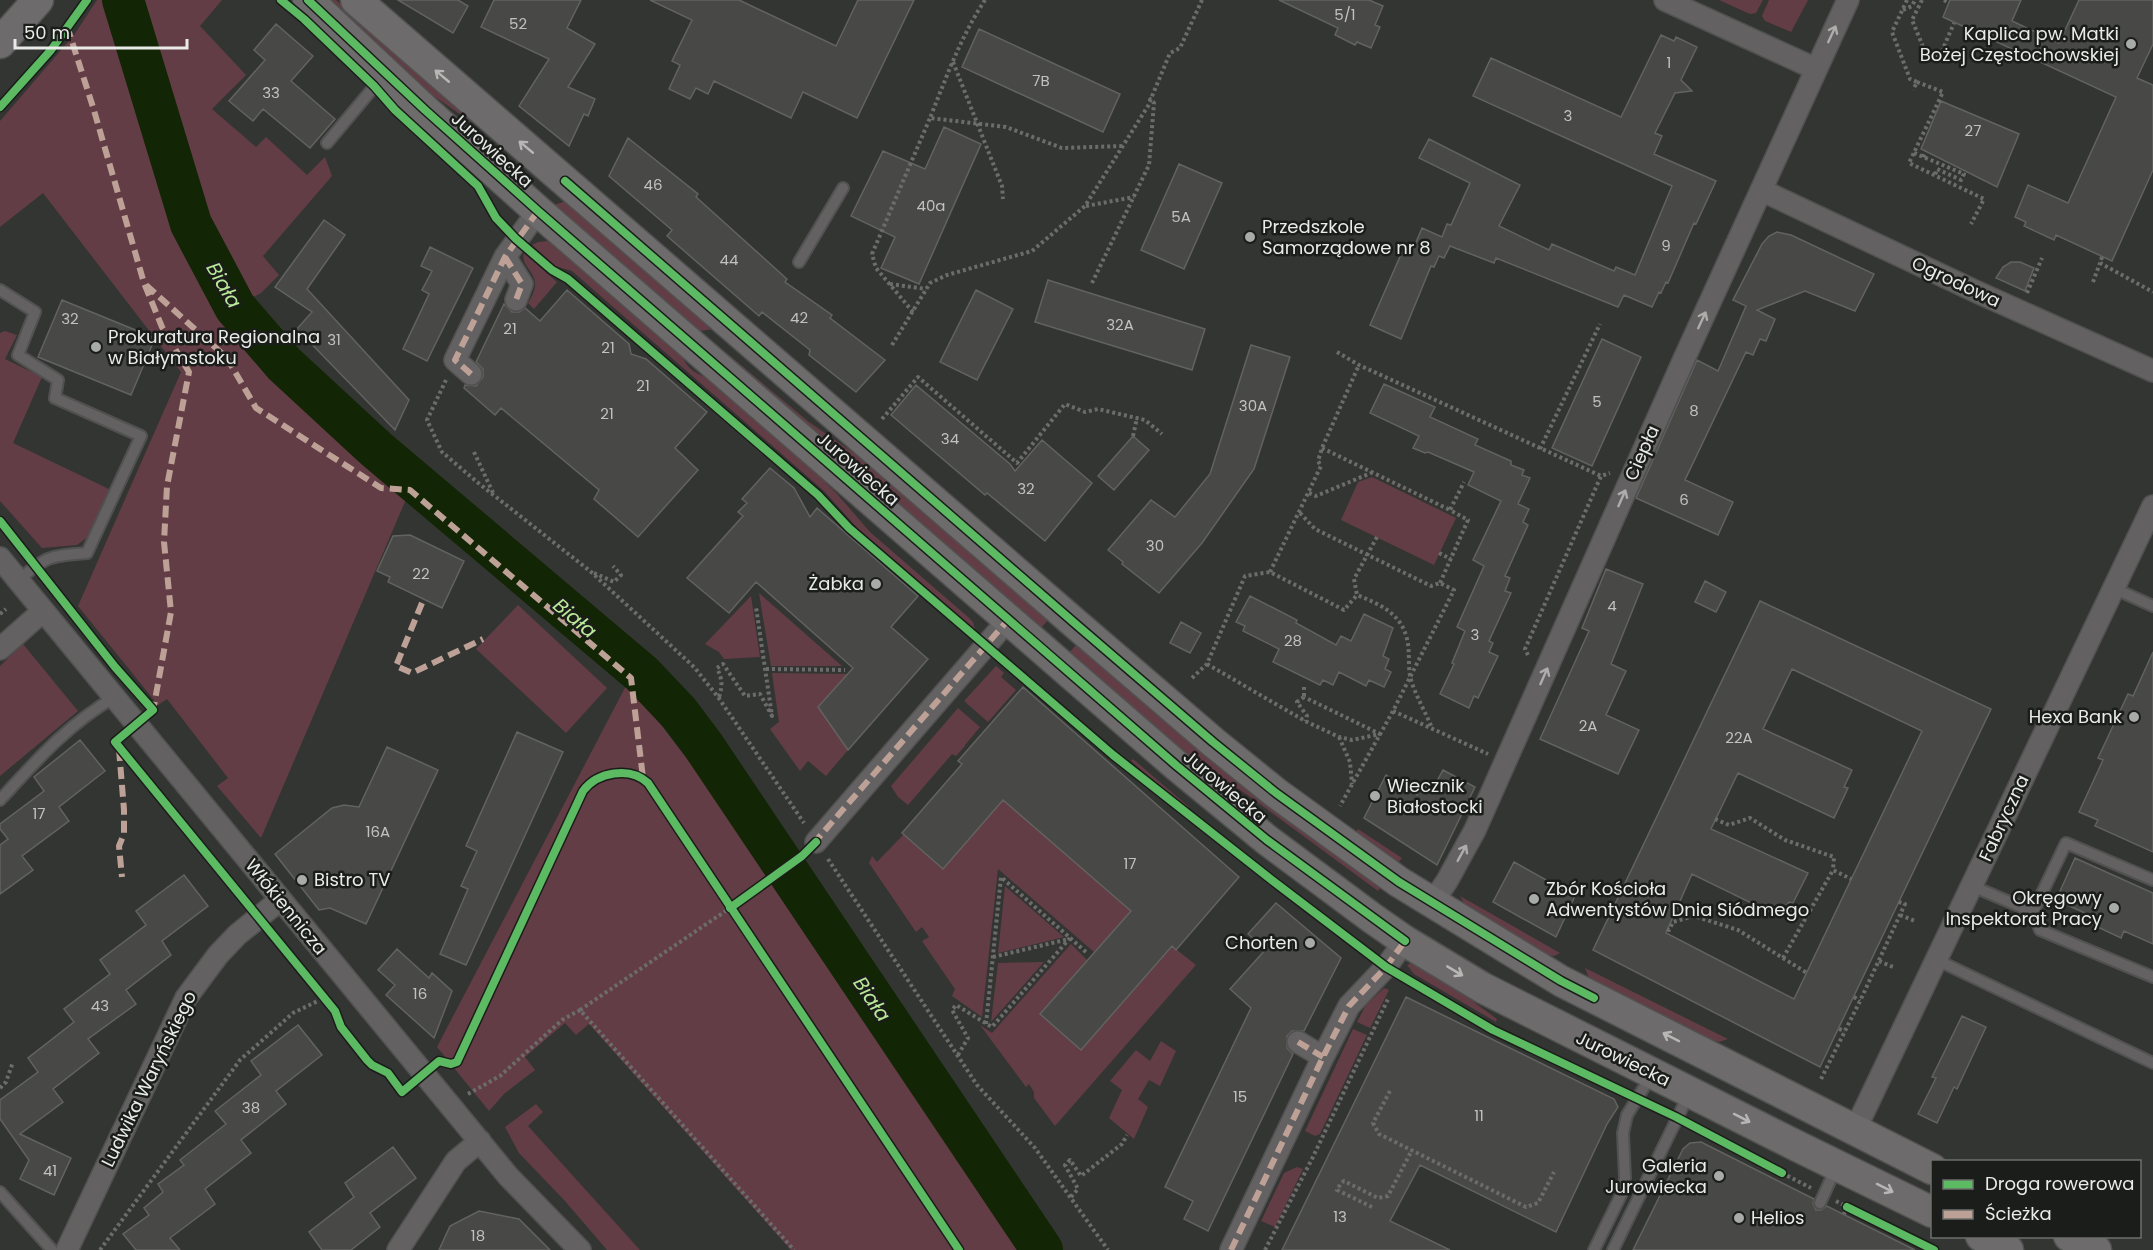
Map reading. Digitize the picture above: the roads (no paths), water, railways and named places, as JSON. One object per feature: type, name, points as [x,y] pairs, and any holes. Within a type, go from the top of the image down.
[{"type":"street","points":[[0,44],[38,0]]},
{"type":"street","name":"Jurowiecka","points":[[308,0],[425,110],[538,211],[1177,766],[1267,840],[1405,941],[1494,993],[1931,1212]]},
{"type":"street","name":"Jurowiecka","points":[[356,0],[1213,742],[1286,800],[1399,882],[1561,981],[1931,1168]]},
{"type":"street","points":[[1665,0],[1692,6],[1816,69]]},
{"type":"street","name":"Ciepła","points":[[1432,903],[1475,830],[1684,359],[1848,0]]},
{"type":"street","points":[[463,367],[504,257],[538,211],[565,181]]},
{"type":"street","name":"Ogrodowa","points":[[1761,190],[2153,371]]},
{"type":"street","points":[[504,257],[522,284],[516,300]]},
{"type":"street","points":[[709,360],[711,345],[718,339],[739,332]]},
{"type":"street","name":"Fabryczna","points":[[1855,1130],[2153,506]]},
{"type":"street","name":"Włókiennicza","points":[[0,558],[508,1176],[580,1250]]},
{"type":"street","points":[[0,649],[43,611]]},
{"type":"street","points":[[816,842],[1008,620]]},
{"type":"street","name":"Ludwika Waryńskiego","points":[[66,1250],[186,998],[218,955],[237,935],[280,900]]},
{"type":"street","points":[[1231,1250],[1349,1006],[1386,967],[1432,903]]},
{"type":"street","points":[[1298,1042],[1323,1057]]},
{"type":"street","name":"Jurowiecka","points":[[1690,1091],[1723,1063]]},
{"type":"street","points":[[1838,1165],[1855,1130]]},
{"type":"street","points":[[398,1250],[456,1161],[480,1141]]},
{"type":"street","points":[[1985,1238],[2008,1250]]},
{"type":"street","points":[[2073,1238],[2096,1250]]},
{"type":"lane","points":[[327,143],[387,72]]},
{"type":"lane","points":[[799,262],[843,188]]},
{"type":"lane","points":[[0,290],[35,312],[18,355],[58,380],[55,398],[141,436],[87,553],[51,556],[19,580]]},
{"type":"lane","points":[[2114,588],[2153,606]]},
{"type":"lane","points":[[0,800],[52,744],[90,711],[115,697]]},
{"type":"lane","points":[[2153,880],[2066,843],[2034,912],[2040,930],[2153,977]]},
{"type":"lane","points":[[1972,886],[2034,912]]},
{"type":"lane","points":[[1937,960],[2153,1063]]},
{"type":"lane","points":[[1594,1250],[1622,1193],[1623,1133],[1626,1115],[1653,1073]]},
{"type":"lane","points":[[1612,1250],[1690,1091]]},
{"type":"lane","points":[[1820,1203],[1838,1165]]},
{"type":"lane","points":[[0,1192],[52,1250]]},
{"type":"waterway","name":"Biała","points":[[123,0],[191,224],[235,307],[284,364],[376,449],[642,674],[679,713],[703,745],[1042,1250]]},
{"type":"place","name":"Kaplica pw. Matki Bożej Częstochowskiej","points":[[2131,44]]},
{"type":"place","name":"Przedszkole Samorządowe nr 8","points":[[1250,237]]},
{"type":"place","name":"Prokuratura Regionalna w Białymstoku","points":[[96,347]]},
{"type":"place","name":"Żabka","points":[[876,584]]},
{"type":"place","name":"Hexa Bank","points":[[2134,717]]},
{"type":"place","name":"Wiecznik Białostocki","points":[[1375,796]]},
{"type":"place","name":"Bistro TV","points":[[302,880]]},
{"type":"place","name":"Zbór Kościoła Adwentystów Dnia Siódmego","points":[[1534,899]]},
{"type":"place","name":"Okręgowy Inspektorat Pracy","points":[[2114,908]]},
{"type":"place","name":"Chorten","points":[[1310,943]]},
{"type":"place","name":"Galeria Jurowiecka","points":[[1719,1176]]},
{"type":"place","name":"Helios","points":[[1739,1218]]}]
